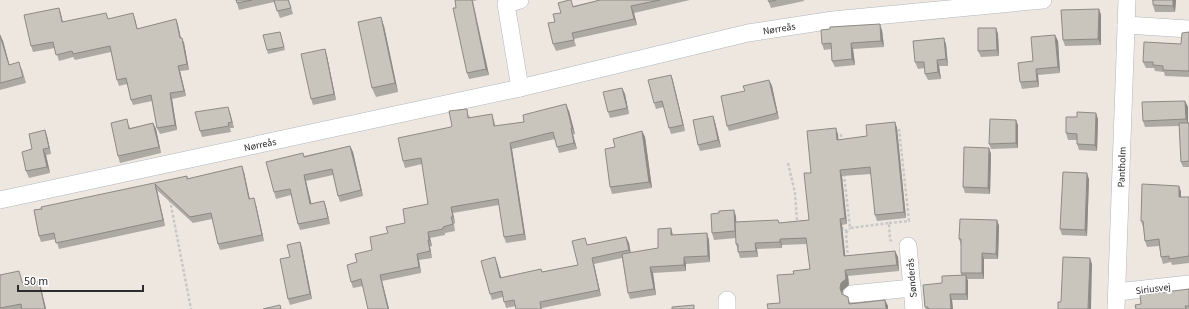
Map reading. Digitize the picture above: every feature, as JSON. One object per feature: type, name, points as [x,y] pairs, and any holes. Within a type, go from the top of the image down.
[{"type":"street","points":[[520,0],[506,4],[520,88]]},
{"type":"street","name":"Nørreås","points":[[0,200],[520,88],[748,33],[833,20],[1043,0]]},
{"type":"street","name":"Pantholm","points":[[1116,309],[1126,0]]},
{"type":"street","points":[[1126,25],[1189,29]]},
{"type":"street","name":"Sønderås","points":[[908,246],[914,309]]},
{"type":"street","name":"Siriusvej","points":[[1117,292],[1189,284]]},
{"type":"street","points":[[852,294],[912,288]]},
{"type":"path","points":[[850,228],[909,221],[899,129]]},
{"type":"path","points":[[841,134],[841,142]]},
{"type":"path","points":[[788,163],[795,193],[798,214],[797,221],[799,224]]},
{"type":"path","points":[[844,173],[850,228],[847,232],[849,264]]},
{"type":"path","points":[[169,195],[191,309]]},
{"type":"path","points":[[889,223],[890,240],[908,246]]},
{"type":"path","points":[[836,229],[844,228],[847,232]]},
{"type":"building","points":[[236,0],[252,0],[237,3]]},
{"type":"building","points":[[274,0],[288,0],[291,8],[277,11]]},
{"type":"building","points":[[455,0],[472,0],[486,69],[467,73],[453,8],[456,8]]},
{"type":"building","points":[[571,0],[573,7],[600,0],[660,0],[631,6],[634,19],[572,33],[574,40],[553,44],[548,23],[555,22],[553,14],[561,13],[558,3]]},
{"type":"building","points":[[1153,0],[1173,0],[1173,6],[1153,5]]},
{"type":"building","points":[[59,8],[62,22],[106,13],[108,19],[133,13],[137,29],[176,19],[180,38],[182,38],[187,64],[178,66],[184,91],[170,93],[175,125],[157,128],[151,95],[131,100],[126,78],[117,80],[110,46],[73,54],[72,51],[56,55],[53,42],[31,46],[24,15]]},
{"type":"building","points":[[1099,9],[1098,39],[1063,40],[1061,10]]},
{"type":"building","points":[[381,17],[395,83],[372,88],[358,22]]},
{"type":"building","points":[[880,24],[881,41],[851,43],[852,59],[832,61],[831,43],[822,44],[821,30],[830,29],[830,27]]},
{"type":"building","points":[[978,28],[996,28],[997,50],[978,51]]},
{"type":"building","points":[[280,32],[284,47],[267,50],[263,35]]},
{"type":"building","points":[[1189,32],[1189,71],[1163,70],[1163,66],[1153,65],[1153,62],[1143,62],[1144,42],[1181,44],[1182,33]]},
{"type":"building","points":[[0,35],[9,65],[19,62],[23,77],[0,83]]},
{"type":"building","points":[[1055,35],[1058,67],[1036,69],[1037,81],[1020,82],[1018,63],[1033,61],[1031,37]]},
{"type":"building","points":[[944,38],[946,59],[937,60],[938,72],[925,74],[924,62],[915,62],[913,41]]},
{"type":"building","points":[[325,49],[334,94],[311,99],[301,54]]},
{"type":"building","points":[[671,75],[683,125],[669,128],[662,101],[654,103],[648,80]]},
{"type":"building","points":[[769,80],[777,113],[727,126],[721,96],[745,91],[743,86]]},
{"type":"building","points":[[622,88],[627,108],[608,112],[603,92]]},
{"type":"building","points":[[1185,101],[1186,119],[1143,121],[1142,102]]},
{"type":"building","points":[[566,104],[574,143],[557,147],[553,132],[510,143],[524,234],[504,237],[498,199],[451,207],[453,224],[443,227],[443,229],[428,232],[430,251],[417,254],[419,267],[380,275],[388,309],[368,309],[361,279],[351,282],[347,265],[357,262],[355,254],[372,250],[370,237],[388,233],[386,227],[405,223],[403,209],[428,204],[421,158],[403,161],[398,138],[451,127],[449,111],[467,109],[468,118],[492,114],[494,126],[524,122],[523,115]]},
{"type":"building","points":[[228,107],[232,122],[228,123],[229,126],[200,131],[195,112]]},
{"type":"building","points":[[1077,112],[1096,113],[1095,145],[1077,144],[1077,134],[1066,133],[1066,117],[1077,117]]},
{"type":"building","points":[[713,116],[718,140],[698,145],[693,120]]},
{"type":"building","points":[[127,119],[129,129],[153,123],[159,147],[118,156],[111,123]]},
{"type":"building","points":[[990,119],[1016,120],[1016,143],[989,144]]},
{"type":"building","points":[[895,122],[904,212],[875,215],[870,167],[840,170],[845,218],[840,219],[844,256],[895,251],[897,265],[845,270],[846,279],[841,283],[840,288],[842,294],[848,297],[849,304],[885,300],[886,309],[768,309],[767,304],[780,303],[777,275],[794,274],[793,271],[810,269],[806,238],[780,239],[780,242],[755,243],[756,251],[738,252],[735,222],[778,220],[779,223],[809,220],[804,173],[811,173],[807,131],[836,128],[837,140],[867,136],[866,125]]},
{"type":"building","points":[[1179,123],[1189,123],[1189,161],[1181,162]]},
{"type":"building","points":[[45,130],[49,148],[43,149],[47,167],[26,171],[22,152],[32,149],[29,134]]},
{"type":"building","points":[[642,131],[649,182],[610,187],[605,149],[615,147],[613,139]]},
{"type":"building","points":[[350,146],[361,190],[338,196],[332,169],[304,175],[310,204],[324,201],[328,218],[298,224],[290,189],[274,192],[266,162],[303,153],[304,157]]},
{"type":"building","points":[[964,147],[989,148],[988,188],[963,187]]},
{"type":"building","points":[[242,166],[249,199],[254,198],[262,235],[218,244],[211,213],[190,217],[155,184],[163,220],[56,243],[54,233],[39,236],[34,210],[42,209],[41,207],[187,176],[187,179]]},
{"type":"building","points":[[1063,172],[1087,173],[1085,230],[1060,229]]},
{"type":"building","points":[[1142,184],[1179,186],[1179,197],[1189,197],[1189,256],[1169,259],[1169,256],[1161,257],[1159,239],[1145,241],[1143,221],[1141,221]]},
{"type":"building","points":[[734,210],[735,231],[712,233],[711,214],[719,213],[719,211]]},
{"type":"building","points":[[960,219],[997,220],[996,254],[982,253],[982,273],[961,273],[961,239],[959,239]]},
{"type":"building","points":[[671,228],[671,235],[707,233],[708,256],[684,257],[684,265],[650,267],[654,289],[628,293],[622,254],[658,248],[658,229]]},
{"type":"building","points":[[626,237],[629,250],[592,258],[599,290],[540,302],[541,309],[516,309],[514,300],[504,302],[502,291],[490,294],[481,261],[495,257],[500,278],[541,269],[542,272],[578,265],[572,241],[585,238],[587,245]]},
{"type":"building","points":[[300,242],[310,294],[288,299],[280,259],[290,257],[287,245]]},
{"type":"building","points":[[1063,257],[1090,258],[1088,309],[1058,309],[1058,302],[1061,302]]},
{"type":"building","points":[[19,271],[23,285],[39,281],[45,309],[22,309],[21,304],[0,308],[0,275]]},
{"type":"building","points":[[966,275],[966,294],[950,294],[951,309],[928,309],[928,307],[925,307],[923,285],[942,283],[942,276]]},
{"type":"building","points":[[1189,289],[1189,306],[1185,306],[1186,309],[1136,309],[1135,305],[1141,304],[1140,295]]},
{"type":"building","points":[[280,305],[281,309],[263,309]]},
{"type":"building","points":[[694,305],[694,309],[672,309],[672,307]]}]
